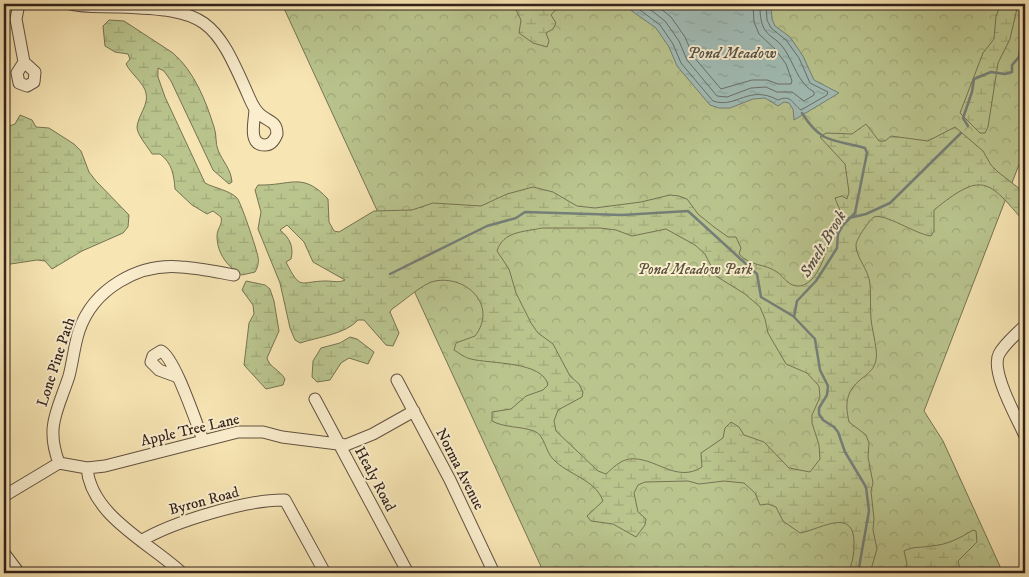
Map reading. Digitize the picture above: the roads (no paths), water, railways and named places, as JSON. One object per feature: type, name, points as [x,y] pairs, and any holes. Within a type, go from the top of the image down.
[{"type":"street","points":[[20,4],[16,19],[24,62]]},
{"type":"street","points":[[70,4],[87,7],[164,8],[194,16],[212,29],[227,48],[255,109]]},
{"type":"street","name":"Lone Pine Path","points":[[59,463],[52,436],[55,413],[72,366],[79,331],[88,313],[100,297],[119,281],[159,268],[181,267],[234,275]]},
{"type":"street","points":[[1025,325],[1002,348],[996,364],[999,377],[1025,436]]},
{"type":"street","points":[[178,377],[203,440]]},
{"type":"street","name":"Norma Avenue","points":[[397,380],[450,480],[494,573]]},
{"type":"street","name":"Healy Road","points":[[315,399],[408,573]]},
{"type":"street","name":"Apple Tree Lane","points":[[59,463],[87,468],[121,462],[238,432],[263,432],[282,437],[346,445],[356,442],[414,412]]},
{"type":"street","points":[[4,496],[59,463]]},
{"type":"street","points":[[87,468],[93,492],[116,521],[182,573]]},
{"type":"street","name":"Byron Road","points":[[141,540],[172,525],[266,500],[285,500],[325,573]]},
{"type":"street","points":[[4,553],[19,573]]},
{"type":"water","name":"Pond Meadow","points":[[622,4],[771,4],[772,19],[775,26],[790,37],[803,56],[814,80],[839,93],[794,120],[793,109],[789,103],[784,102],[778,106],[765,98],[753,99],[730,108],[719,108],[710,105],[677,66],[669,47],[656,28]]},
{"type":"waterway","points":[[968,126],[963,118],[972,92],[974,79],[991,72],[1005,74],[1012,72],[1012,65],[1019,57],[1025,16]]},
{"type":"waterway","name":"Smelt Brook","points":[[802,113],[816,131],[823,136],[865,148],[867,153],[855,213],[843,225],[838,234],[837,248],[816,281],[797,301],[794,317],[815,339],[820,370],[828,386],[827,395],[819,408],[819,414],[823,420],[838,432],[845,452],[866,487],[869,511],[858,573]]},
{"type":"waterway","points":[[849,218],[866,214],[890,203],[961,133]]},
{"type":"waterway","points":[[390,274],[487,226],[516,218],[525,212],[622,215],[688,211],[757,274],[761,297],[793,316]]},
{"type":"park label","name":"Pond Meadow Park","points":[[695,269]]}]
